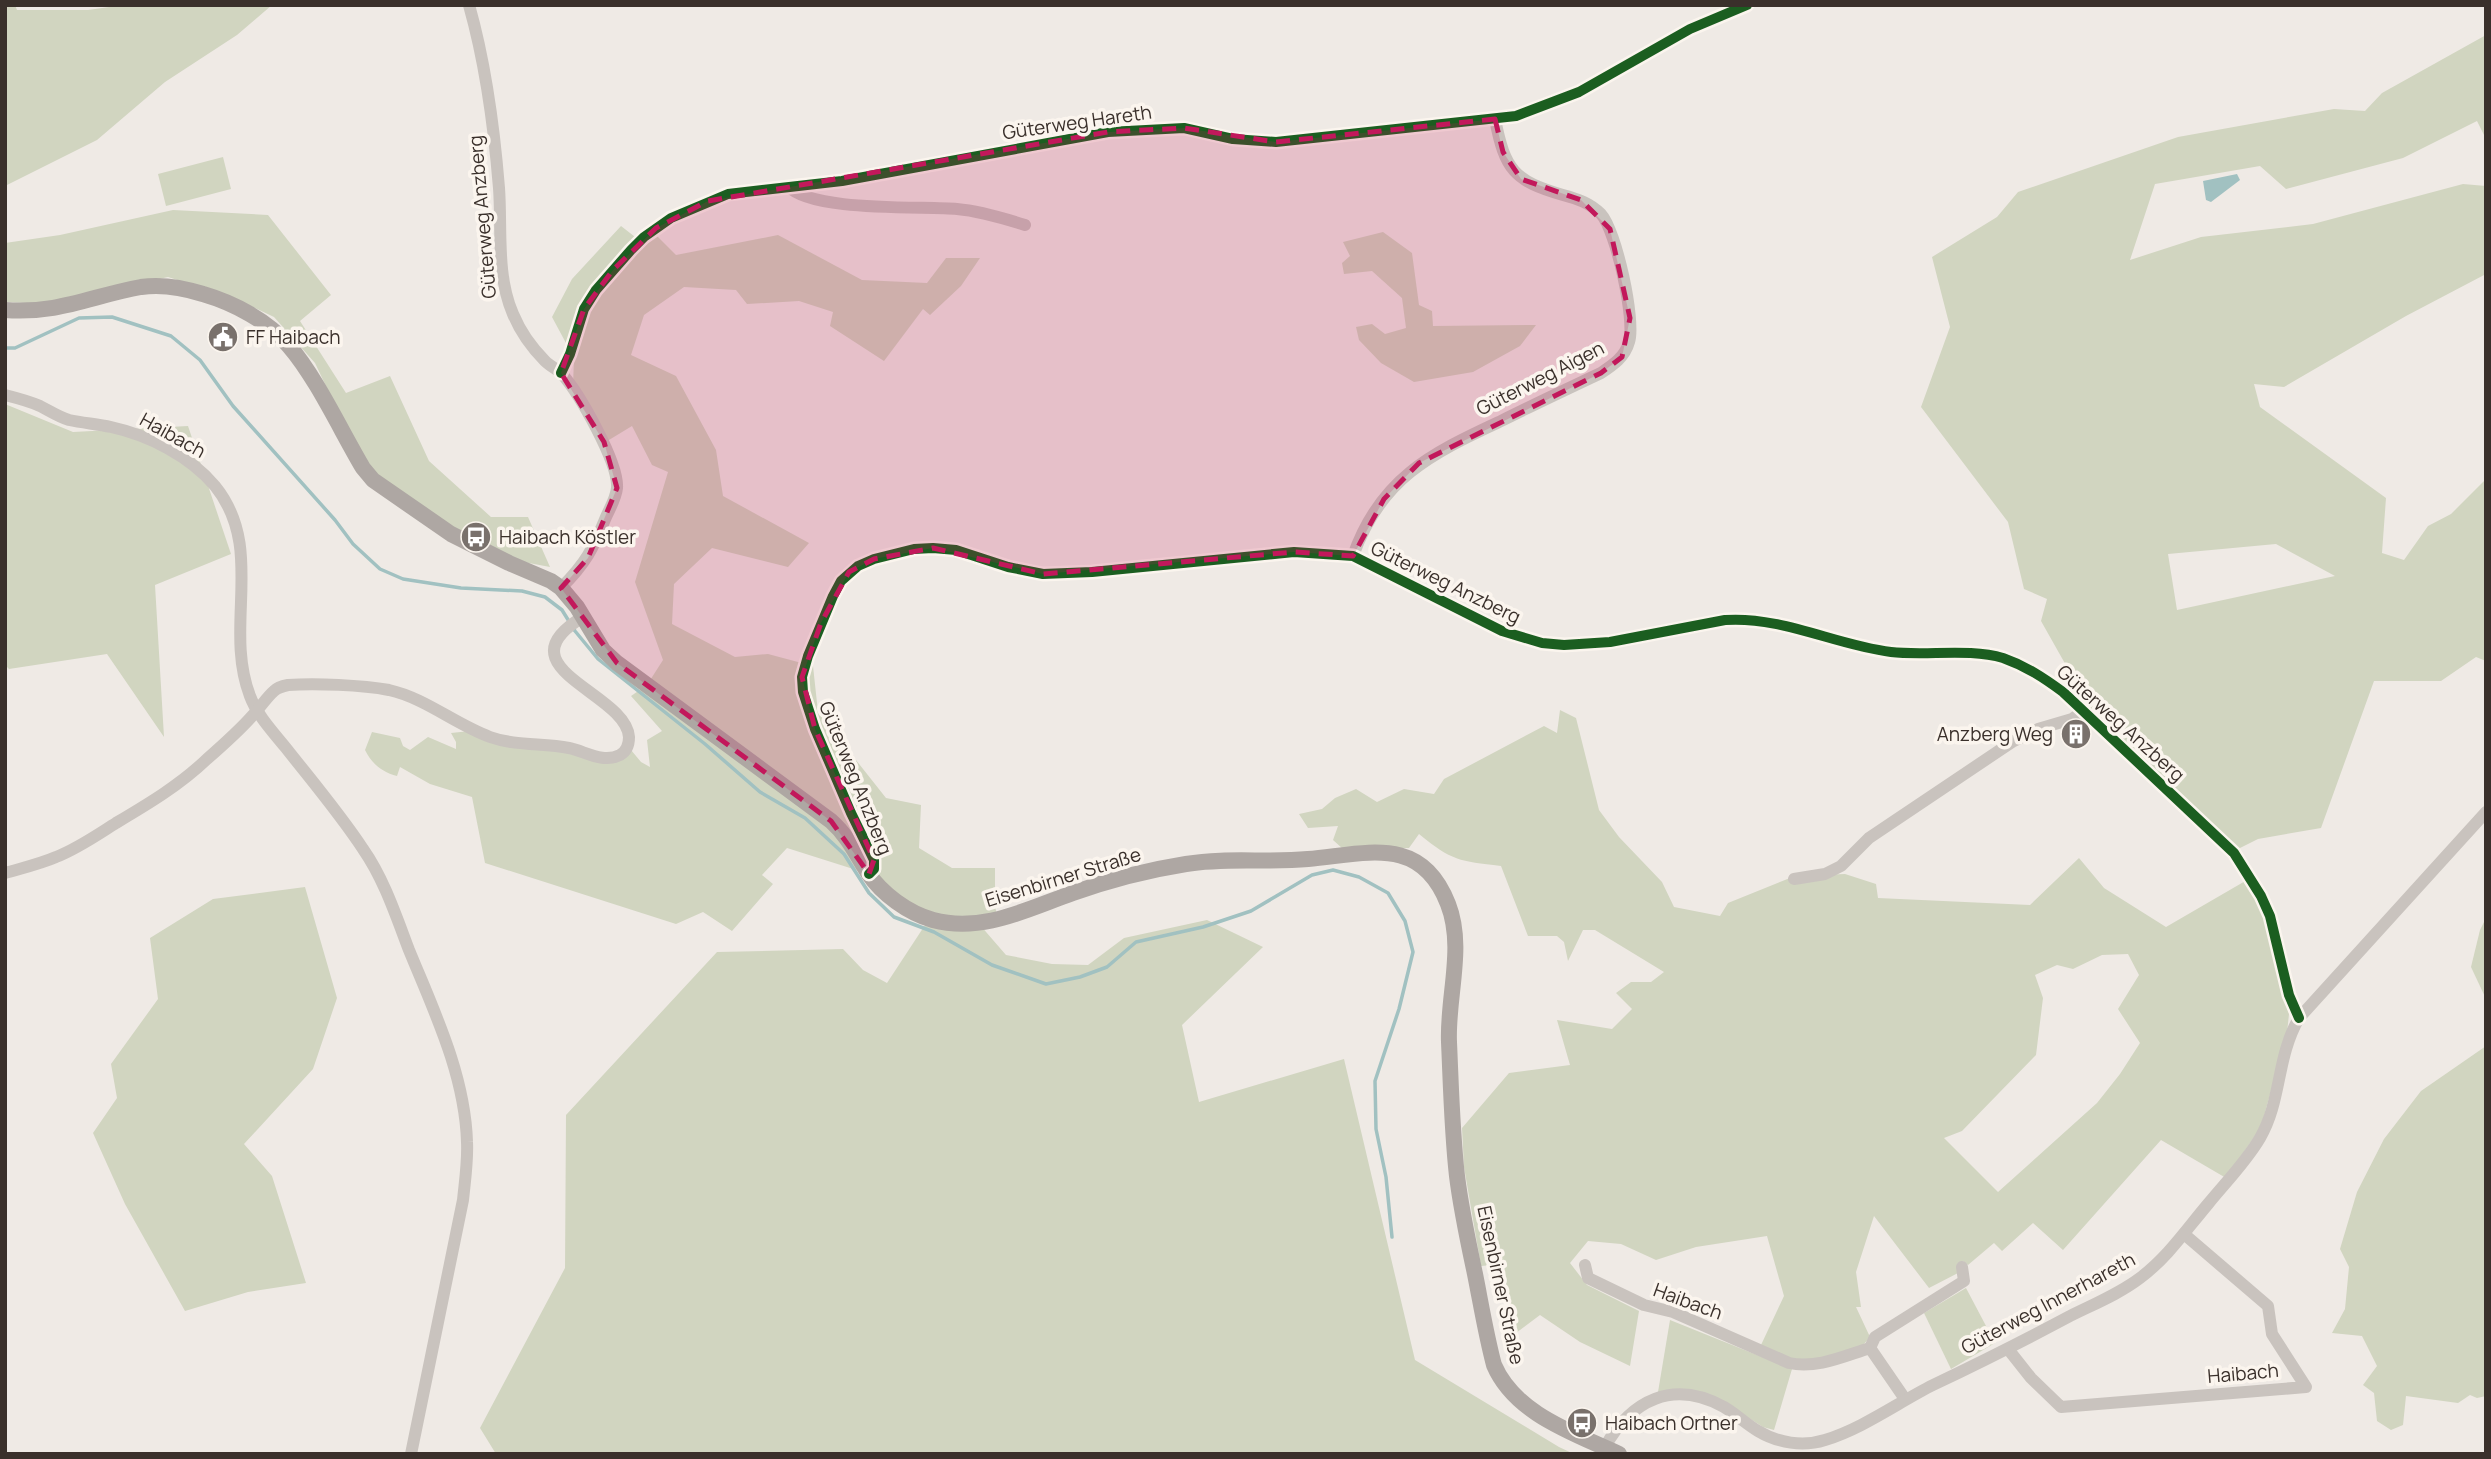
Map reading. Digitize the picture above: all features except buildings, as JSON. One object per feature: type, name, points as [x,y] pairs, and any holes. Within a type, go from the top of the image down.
[{"type":"main road","name":"Eisenbirner Straße","points":[[5,310],[62,307],[141,287],[157,286],[196,292],[230,304],[271,329],[289,346],[373,480],[451,534],[561,588],[576,622],[617,663],[831,821],[852,844],[869,874],[882,890],[921,915],[944,922],[980,924],[1011,916],[1089,888],[1143,873],[1203,861],[1297,860],[1376,851],[1401,854],[1421,866],[1440,889],[1453,920],[1454,953],[1448,1024],[1457,1174],[1494,1365],[1500,1380],[1518,1401],[1553,1422],[1612,1451]]},
{"type":"street","name":"Güterweg Anzberg","points":[[468,5],[480,49],[491,112],[499,188],[503,271],[508,301],[527,340],[547,363],[561,373],[604,442],[614,468],[617,488],[588,558],[561,588]]},
{"type":"street","name":"Güterweg Hareth","points":[[561,373],[584,309],[604,280],[644,236],[679,214],[718,197],[750,190],[876,176],[1108,132],[1184,128],[1233,139],[1276,142],[1516,116],[1555,103],[1690,29],[1747,5]]},
{"type":"street","name":"Güterweg Aigen","points":[[1353,556],[1360,538],[1384,499],[1419,463],[1450,445],[1601,373],[1622,357],[1629,343],[1631,331],[1628,304],[1614,241],[1606,220],[1591,205],[1542,189],[1513,171],[1503,152],[1495,119]]},
{"type":"street","points":[[788,186],[799,194],[823,200],[964,210],[1025,225]]},
{"type":"street","name":"Haibach","points":[[5,394],[31,402],[66,419],[111,427],[141,436],[185,460],[216,487],[231,511],[242,546],[241,652],[247,686],[258,710],[344,822],[374,866],[442,1033],[461,1095],[467,1147],[463,1200],[411,1454]]},
{"type":"street","name":"Güterweg Anzberg","points":[[869,874],[874,869],[874,860],[815,729],[803,692],[802,677],[833,596],[841,581],[858,566],[914,549],[933,548],[956,550],[1043,574],[1092,572],[1294,552],[1353,556],[1502,631],[1542,643],[1590,644],[1744,619],[1763,621],[1874,649],[2000,657],[2042,676],[2063,692],[2234,853],[2261,896],[2270,916],[2288,995],[2299,1018]]},
{"type":"street","points":[[5,873],[57,857],[151,802],[191,775],[281,686],[380,689],[411,698],[494,738],[569,748],[598,757],[619,755],[627,748],[629,739],[623,721],[613,710],[566,676],[556,661],[555,646],[576,622]]},
{"type":"street","points":[[1794,879],[1825,874],[1841,866],[1868,838],[2012,742],[2038,729],[2072,719],[2083,711]]},
{"type":"street","name":"Güterweg Innerhareth","points":[[1612,1451],[1624,1418],[1639,1406],[1659,1397],[1690,1396],[1715,1403],[1766,1435],[1799,1444],[1824,1440],[1839,1435],[2137,1281],[2161,1261],[2260,1138],[2272,1109],[2287,1042],[2299,1018],[2486,812]]},
{"type":"street","name":"Haibach","points":[[2008,1349],[2031,1378],[2061,1407],[2306,1387],[2272,1334],[2268,1306],[2184,1234]]},
{"type":"street","name":"Haibach","points":[[1586,1265],[1588,1278],[1644,1305],[1673,1312],[1789,1363],[1808,1365],[1870,1348],[1881,1331],[1964,1281],[1962,1267]]},
{"type":"street","points":[[1870,1348],[1905,1399]]},
{"type":"highlighted area","points":[[1495,119],[1503,152],[1521,179],[1581,200],[1610,229],[1630,318],[1622,357],[1601,373],[1419,463],[1384,499],[1353,556],[1294,552],[1043,574],[933,548],[874,559],[849,572],[821,623],[802,677],[815,729],[874,860],[869,874],[831,821],[617,663],[561,588],[588,558],[617,488],[604,442],[561,373],[584,309],[613,270],[656,228],[708,201],[1108,132],[1184,128],[1276,142]]},
{"type":"green space","points":[[5,5],[15,5],[17,10],[88,10],[123,5],[272,5],[237,35],[165,82],[97,140],[5,186]]},
{"type":"green space","points":[[2486,35],[2486,139],[2477,121],[2403,158],[2286,189],[2260,166],[2155,184],[2130,260],[2201,237],[2313,224],[2463,184],[2486,186],[2486,274],[2406,316],[2284,387],[2254,384],[2260,407],[2386,498],[2382,553],[2404,560],[2428,526],[2451,514],[2486,479],[2486,661],[2476,657],[2441,681],[2374,681],[2321,828],[2258,839],[2236,850],[2098,722],[2041,621],[2047,599],[2024,589],[2008,522],[1921,407],[1950,327],[1932,257],[1997,217],[2018,192],[2178,137],[2334,109],[2365,111],[2382,93]],"holes":[[[2276,544],[2335,576],[2177,610],[2168,554]]]},
{"type":"green space","points":[[223,157],[231,189],[166,206],[158,174]]},
{"type":"green space","points":[[173,210],[268,215],[331,295],[300,321],[346,393],[390,376],[429,461],[491,517],[528,517],[550,567],[513,560],[464,536],[375,475],[353,443],[315,363],[274,317],[236,299],[168,277],[49,304],[5,302],[5,243],[60,235]]},
{"type":"green space","points":[[621,226],[639,240],[653,232],[676,255],[778,235],[862,280],[927,283],[946,258],[980,258],[961,286],[930,315],[923,309],[884,361],[830,326],[833,312],[799,301],[747,304],[736,290],[684,287],[644,315],[631,355],[676,376],[716,450],[723,496],[809,543],[788,567],[712,548],[674,584],[672,624],[735,657],[768,654],[813,666],[818,712],[886,798],[921,805],[919,848],[952,868],[995,868],[995,906],[998,920],[980,925],[1006,955],[1052,964],[1088,965],[1124,938],[1207,920],[1263,947],[1182,1025],[1199,1102],[1344,1059],[1415,1360],[1574,1454],[496,1454],[480,1428],[565,1268],[566,1115],[717,952],[843,949],[863,970],[887,983],[929,919],[869,874],[787,848],[762,875],[773,884],[732,931],[703,912],[676,924],[485,863],[472,797],[430,784],[400,767],[397,776],[387,772],[374,763],[365,750],[372,732],[400,738],[403,746],[410,750],[428,737],[456,749],[451,733],[470,731],[615,755],[626,744],[641,762],[650,767],[647,740],[662,731],[631,696],[647,685],[663,660],[635,582],[668,472],[652,465],[632,426],[604,443],[573,386],[574,358],[552,317],[572,279]]},
{"type":"green space","points":[[1383,232],[1412,253],[1419,305],[1432,311],[1433,326],[1536,325],[1520,346],[1473,372],[1414,382],[1381,363],[1359,340],[1356,327],[1372,324],[1385,334],[1406,328],[1402,298],[1372,271],[1344,274],[1342,263],[1350,256],[1343,242]]},
{"type":"green space","points":[[5,404],[73,432],[188,426],[231,554],[155,585],[164,737],[107,654],[9,669],[5,665]]},
{"type":"green space","points":[[1560,710],[1576,718],[1599,810],[1619,837],[1662,882],[1674,907],[1720,916],[1728,903],[1795,876],[1845,874],[1876,884],[1878,898],[2030,905],[2079,858],[2104,888],[2166,927],[2247,880],[2267,918],[2289,1014],[2287,1033],[2261,1127],[2226,1178],[2161,1140],[2063,1250],[2033,1223],[2002,1251],[1994,1243],[1968,1265],[1963,1261],[1957,1264],[1958,1273],[1929,1288],[1874,1216],[1856,1272],[1861,1307],[1856,1307],[1870,1337],[1859,1350],[1821,1359],[1796,1361],[1761,1345],[1784,1296],[1767,1236],[1696,1247],[1656,1260],[1621,1244],[1588,1241],[1570,1263],[1587,1285],[1639,1311],[1630,1366],[1580,1342],[1540,1315],[1516,1333],[1492,1265],[1481,1266],[1464,1167],[1462,1128],[1509,1073],[1570,1065],[1557,1020],[1612,1029],[1632,1009],[1616,993],[1631,982],[1651,982],[1664,972],[1595,930],[1583,930],[1568,961],[1564,942],[1557,936],[1528,936],[1501,866],[1475,863],[1448,855],[1419,834],[1409,848],[1343,849],[1333,840],[1338,826],[1308,828],[1299,814],[1322,809],[1335,798],[1356,789],[1377,802],[1404,789],[1434,794],[1444,779],[1544,726],[1557,733]],"holes":[[[2128,954],[2139,975],[2118,1009],[2140,1043],[2120,1074],[2097,1103],[1998,1192],[1944,1138],[1962,1131],[2036,1055],[2043,998],[2035,975],[2057,965],[2073,969],[2102,955]]]},
{"type":"green space","points":[[305,887],[337,998],[313,1069],[244,1144],[272,1176],[306,1283],[248,1292],[185,1311],[125,1204],[93,1133],[117,1098],[111,1064],[158,999],[150,938],[213,899]]},
{"type":"green space","points":[[2486,918],[2486,999],[2471,967],[2480,930]]},
{"type":"green space","points":[[2486,1046],[2486,1396],[2477,1398],[2470,1395],[2458,1403],[2406,1396],[2403,1425],[2391,1430],[2377,1421],[2374,1393],[2363,1385],[2377,1366],[2362,1336],[2332,1333],[2345,1309],[2349,1267],[2340,1249],[2357,1192],[2384,1139],[2421,1091]]},
{"type":"green space","points":[[1966,1288],[1995,1343],[1951,1369],[1924,1313]]},
{"type":"green space","points":[[1670,1320],[1792,1369],[1774,1430],[1763,1427],[1741,1413],[1658,1392]]},
{"type":"water","points":[[2237,174],[2240,180],[2211,202],[2206,200],[2203,181]]},
{"type":"waterway","points":[[5,348],[15,348],[79,318],[112,317],[171,336],[200,360],[233,406],[335,520],[353,544],[380,569],[403,579],[461,588],[522,591],[545,597],[562,610],[598,659],[705,744],[760,792],[805,818],[844,854],[869,893],[894,917],[934,932],[992,965],[1046,984],[1080,977],[1107,967],[1136,942],[1203,927],[1251,911],[1312,875],[1333,870],[1359,877],[1388,893],[1405,921],[1413,952],[1399,1009],[1375,1081],[1376,1129],[1386,1177],[1392,1237]]},
{"type":"cycle path","points":[[561,373],[584,309],[596,290],[631,250],[671,218],[728,194],[842,181],[1108,132],[1184,128],[1233,139],[1276,142],[1516,116],[1579,92],[1690,29],[1747,5]]},
{"type":"cycle path","points":[[869,874],[874,869],[874,860],[815,729],[803,692],[802,677],[833,596],[841,581],[858,566],[914,549],[933,548],[956,550],[1008,567],[1043,574],[1092,572],[1294,552],[1353,556],[1502,631],[1542,643],[1564,645],[1610,642],[1725,620],[1746,620],[1767,622],[1891,652],[1977,653],[2003,658],[2019,665],[2063,692],[2234,853],[2261,896],[2270,916],[2289,995],[2299,1018]]},
{"type":"place","name":"FF Haibach","points":[[223,337]]},
{"type":"place","name":"Haibach Köstler","points":[[476,537]]},
{"type":"place","name":"Anzberg Weg","points":[[2076,734]]},
{"type":"place","name":"Haibach Ortner","points":[[1582,1423]]}]
